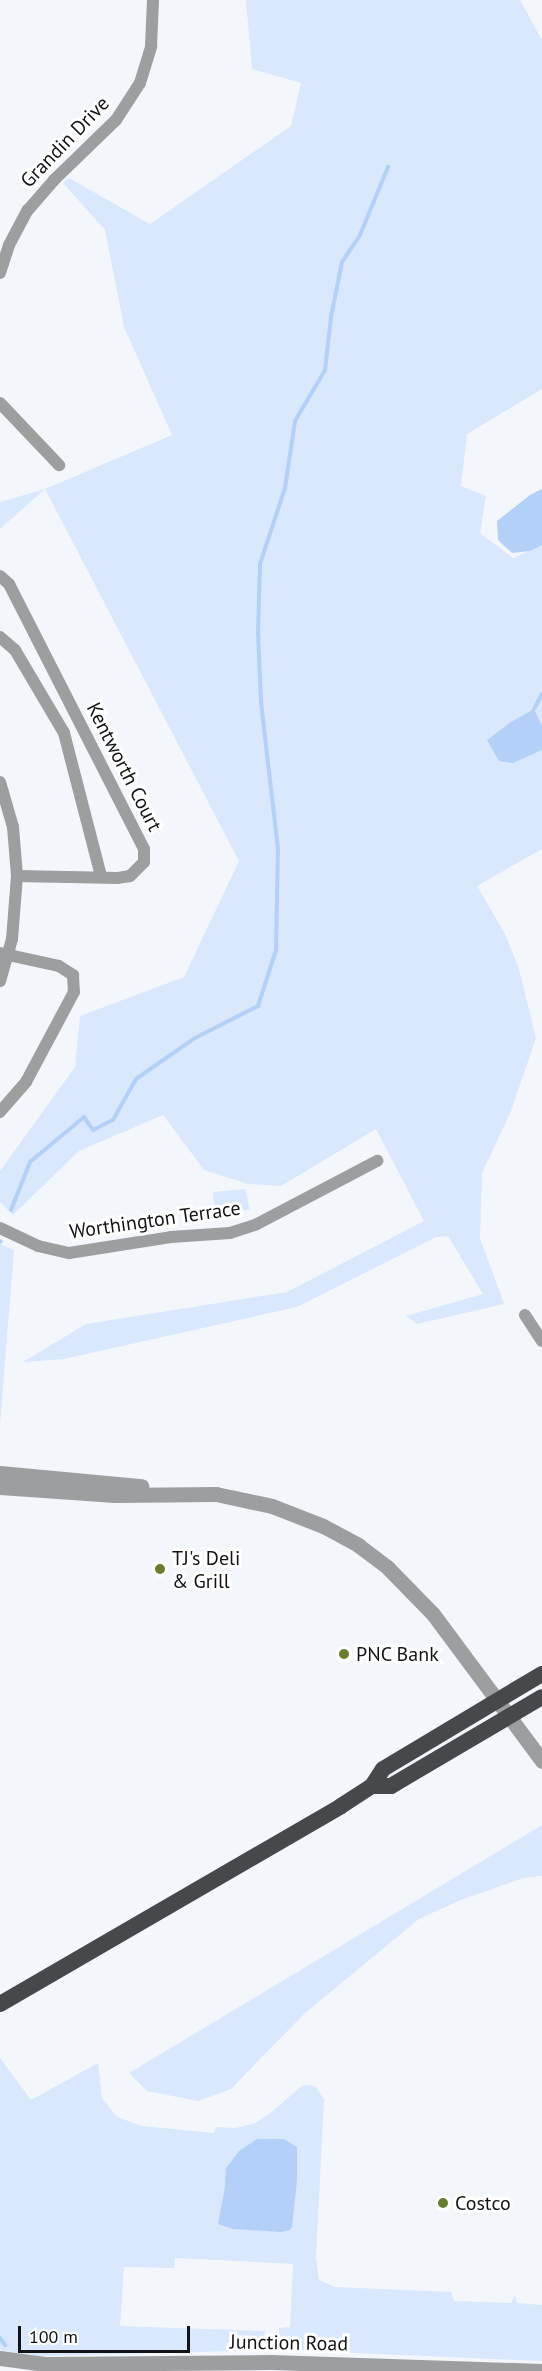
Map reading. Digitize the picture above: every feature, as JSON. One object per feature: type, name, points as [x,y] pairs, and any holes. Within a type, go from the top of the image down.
[{"type":"highway","points":[[0,2004],[372,1786],[383,1769],[542,1674]]},
{"type":"highway","points":[[372,1786],[392,1785],[542,1697]]},
{"type":"street","name":"Grandin Drive","points":[[1,266],[17,227],[28,210],[54,180],[116,120],[140,83],[151,46],[153,0]]},
{"type":"street","points":[[0,403],[59,465]]},
{"type":"street","name":"Kentworth Court","points":[[0,576],[9,584],[140,838],[144,862],[130,876],[118,878],[17,876]]},
{"type":"street","points":[[0,637],[15,650],[64,733],[101,876]]},
{"type":"street","points":[[0,782],[13,827],[17,876],[0,981]]},
{"type":"street","points":[[0,1112],[26,1082],[74,992],[73,975],[58,966],[4,955]]},
{"type":"street","name":"Worthington Terrace","points":[[0,1228],[38,1246],[69,1253],[171,1237],[221,1234],[257,1224],[377,1161]]},
{"type":"street","points":[[525,1315],[542,1341]]},
{"type":"street","points":[[0,1473],[216,1494],[272,1506],[323,1526],[358,1545],[397,1576],[433,1614],[542,1761]]},
{"type":"street","points":[[0,1487],[115,1495],[192,1493]]},
{"type":"street","name":"Junction Road","points":[[0,2358],[45,2364],[271,2362],[542,2371]]},
{"type":"shaded area","points":[[246,0],[520,0],[542,40],[542,389],[467,434],[461,486],[486,496],[480,533],[513,558],[542,545],[542,849],[477,886],[505,934],[519,969],[536,1038],[511,1111],[482,1173],[480,1238],[504,1304],[417,1324],[406,1316],[483,1294],[448,1236],[436,1237],[297,1307],[64,1359],[23,1362],[86,1324],[287,1292],[424,1221],[376,1129],[281,1186],[248,1184],[204,1170],[163,1115],[79,1151],[13,1215],[0,1202],[0,1171],[75,1067],[80,1016],[184,977],[239,861],[45,489],[172,435],[124,327],[105,230],[63,183],[69,178],[150,224],[291,126],[301,83],[252,69]]},
{"type":"shaded area","points":[[45,489],[0,529],[0,502]]},
{"type":"shaded area","points":[[245,1189],[250,1209],[224,1215],[215,1211],[213,1192]]},
{"type":"shaded area","points":[[0,1244],[14,1250],[0,1424]]},
{"type":"shaded area","points":[[542,1825],[542,1876],[524,1878],[463,1899],[419,1919],[304,2014],[231,2089],[198,2101],[147,2091],[129,2073]]},
{"type":"shaded area","points":[[0,2058],[31,2100],[98,2063],[102,2098],[117,2117],[142,2126],[214,2133],[216,2127],[236,2128],[255,2123],[273,2111],[299,2088],[304,2085],[315,2086],[324,2099],[316,2257],[319,2280],[335,2287],[451,2292],[454,2301],[511,2303],[515,2295],[517,2303],[542,2305],[542,2361],[286,2350],[282,2347],[279,2328],[290,2327],[293,2264],[175,2258],[174,2268],[124,2267],[120,2326],[265,2331],[260,2348],[236,2351],[40,2356],[0,2350]]},
{"type":"water","points":[[542,489],[542,545],[530,551],[512,553],[498,540],[497,521],[530,495]]},
{"type":"water","points":[[534,709],[542,726],[542,750],[513,763],[499,761],[487,740],[511,722]]},
{"type":"water","points":[[257,2139],[284,2139],[297,2147],[297,2180],[290,2230],[281,2232],[233,2229],[218,2224],[226,2168],[239,2151]]},
{"type":"waterway","points":[[11,1210],[30,1162],[84,1117],[93,1130],[113,1120],[136,1079],[195,1038],[258,1006],[276,950],[278,849],[261,701],[258,633],[260,564],[285,488],[295,421],[325,370],[331,317],[342,262],[360,235],[388,167]]},
{"type":"waterway","points":[[534,709],[542,694]]},
{"type":"waterway","points":[[0,2338],[5,2345]]},
{"type":"place","name":"TJ's Deli & Grill","points":[[160,1569]]},
{"type":"place","name":"PNC Bank","points":[[344,1654]]},
{"type":"place","name":"Costco","points":[[443,2203]]}]
